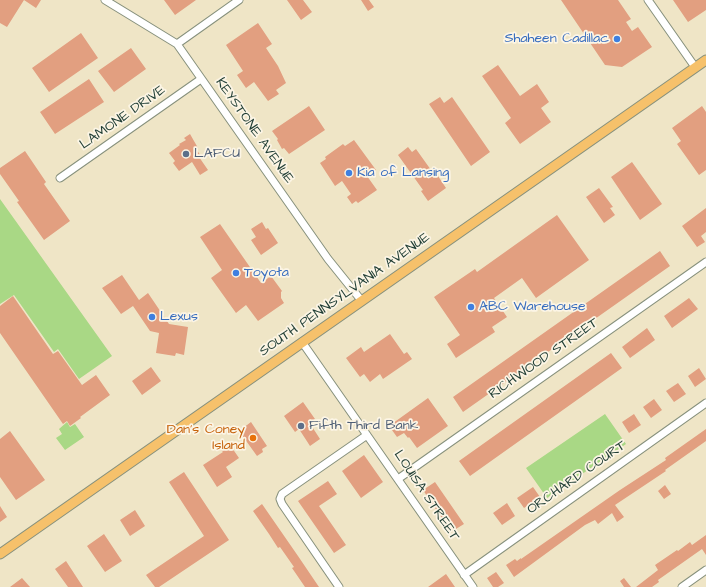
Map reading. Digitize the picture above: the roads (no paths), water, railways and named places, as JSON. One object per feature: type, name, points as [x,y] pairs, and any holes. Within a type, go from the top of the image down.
[{"type":"main road","name":"SOUTH PENNSYLVANIA AVENUE","points":[[0,554],[706,60]]},
{"type":"street","name":"KEYSTONE AVENUE","points":[[105,0],[177,44],[328,259],[361,300]]},
{"type":"street","points":[[177,44],[239,0]]},
{"type":"street","points":[[648,0],[695,67]]},
{"type":"street","name":"LAMONE DRIVE","points":[[60,178],[201,79]]},
{"type":"street","name":"RICHWOOD STREET","points":[[398,479],[706,262]]},
{"type":"street","name":"LOUISA STREET","points":[[302,342],[473,587]]},
{"type":"street","name":"ORCHARD COURT","points":[[464,575],[706,403]]},
{"type":"street","points":[[338,587],[280,499],[282,494],[367,435]]},
{"type":"street","points":[[682,587],[706,570]]},
{"type":"place","name":"Shaheen Cadillac","points":[[617,39]]},
{"type":"place","name":"LAFCU","points":[[186,154]]},
{"type":"place","name":"Kia of Lansing","points":[[349,173]]},
{"type":"place","name":"Toyota","points":[[236,273]]},
{"type":"place","name":"ABC Warehouse","points":[[471,307]]},
{"type":"place","name":"Lexus","points":[[152,317]]},
{"type":"place","name":"Fifth Third Bank","points":[[301,426]]},
{"type":"place","name":"Dan's Coney Island","points":[[253,438]]}]
